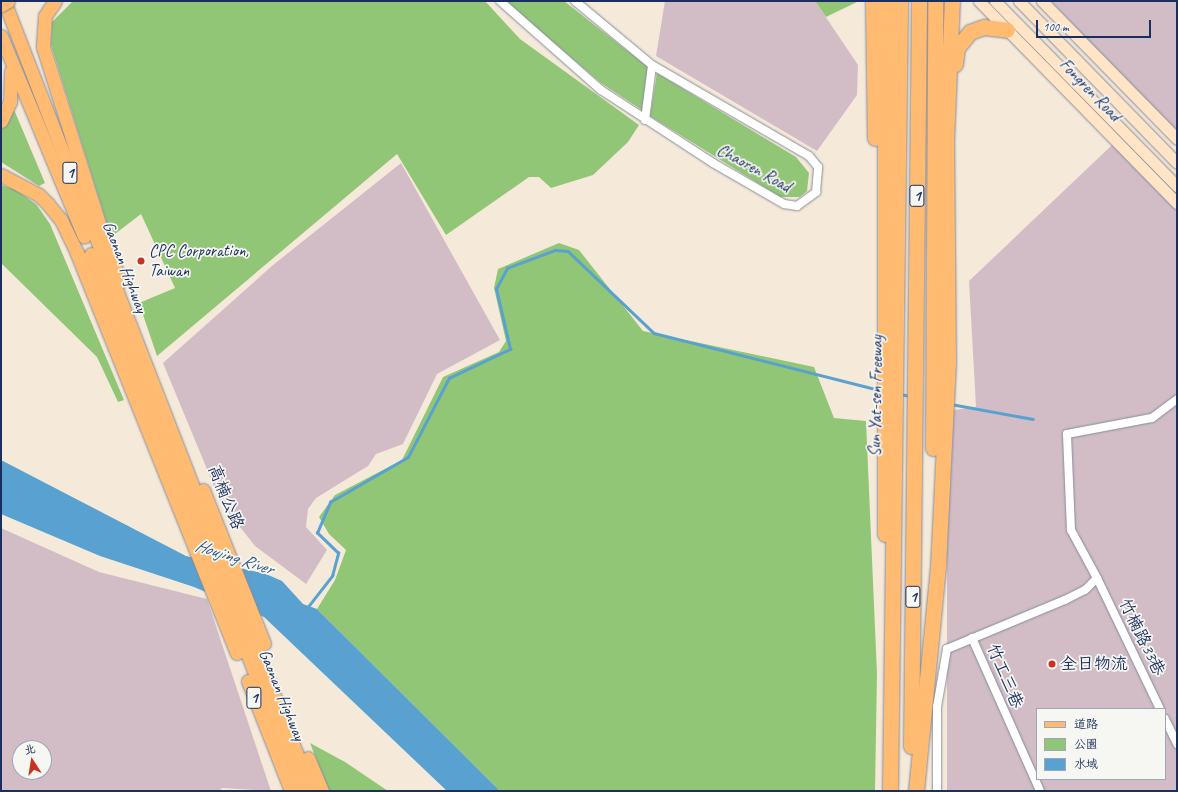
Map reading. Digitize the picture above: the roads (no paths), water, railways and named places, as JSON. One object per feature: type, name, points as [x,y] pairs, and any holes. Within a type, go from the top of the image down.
[{"type":"highway","points":[[873,1],[882,324],[889,392],[882,495],[893,641],[890,791]]},
{"type":"highway","points":[[882,324],[885,1]]},
{"type":"highway","name":"Sun Yat-sen Freeway","points":[[889,392],[900,1]]},
{"type":"highway","name":"1","points":[[911,791],[919,1]]},
{"type":"highway","points":[[916,791],[938,567],[935,1]]},
{"type":"highway","points":[[938,401],[949,331],[946,142],[952,1]]},
{"type":"highway","points":[[946,142],[957,48],[970,32],[984,27],[1007,30]]},
{"type":"main road","points":[[55,1],[45,16],[43,47],[106,257],[116,283],[116,311]]},
{"type":"main road","name":"Fongren Road","points":[[979,1],[1177,204]]},
{"type":"main road","name":"Fongren Road","points":[[995,1],[1177,186]]},
{"type":"main road","name":"Fongren Road","points":[[1019,1],[1177,163]]},
{"type":"main road","name":"Fongren Road","points":[[1042,1],[1177,139]]},
{"type":"main road","name":"Gaonan Highway","points":[[5,3],[106,257],[116,311],[196,540],[217,606],[291,791]]},
{"type":"main road","name":"Gaonan Highway","points":[[1,36],[88,247]]},
{"type":"main road","points":[[1,121],[10,102],[11,63]]},
{"type":"main road","points":[[1,166],[21,176],[61,220],[76,252],[94,282],[116,311]]},
{"type":"main road","points":[[1,175],[39,195]]},
{"type":"main road","points":[[88,247],[94,282]]},
{"type":"main road","name":"1","points":[[88,247],[116,311]]},
{"type":"main road","name":"1","points":[[76,252],[116,311]]},
{"type":"main road","name":"Gaonan Highway","points":[[116,311],[221,546]]},
{"type":"main road","name":"1","points":[[196,540],[242,614]]},
{"type":"main road","name":"高楠公路","points":[[221,546],[242,614]]},
{"type":"main road","name":"Gaonan Highway","points":[[242,614],[301,791]]},
{"type":"main road","name":"Gaonan Highway","points":[[242,614],[312,791]]},
{"type":"main road","name":"Gaonan Highway","points":[[242,614],[322,791]]},
{"type":"street","name":"Chaoren Road","points":[[500,1],[568,63],[645,120],[784,204],[798,206],[816,192],[818,167],[809,156],[652,65],[574,1]]},
{"type":"street","points":[[645,120],[652,65]]},
{"type":"street","name":"竹楠路33巷","points":[[1160,708],[1071,530],[1067,434],[1152,418],[1177,399]]},
{"type":"street","points":[[937,791],[937,707],[947,649],[1085,590],[1096,578]]},
{"type":"street","name":"竹工三巷","points":[[972,638],[1040,791]]},
{"type":"street","points":[[1166,721],[1177,744]]},
{"type":"water","points":[[1,460],[186,556],[266,574],[282,581],[303,604],[317,609],[500,791],[447,791],[264,617],[194,587],[100,556],[1,514]]},
{"type":"waterway","points":[[307,608],[332,576],[338,553],[317,533],[330,502],[408,457],[449,378],[510,349],[496,289],[507,268],[555,250],[568,251],[654,333],[879,390]]},
{"type":"waterway","points":[[900,394],[910,396]]},
{"type":"waterway","points":[[951,404],[1033,419]]},
{"type":"place","name":"CPC Corporation, Taiwan","points":[[141,261]]},
{"type":"place","name":"全日物流","points":[[1052,664]]},
{"type":"water label","name":"Houjing River","points":[[234,557]]}]
